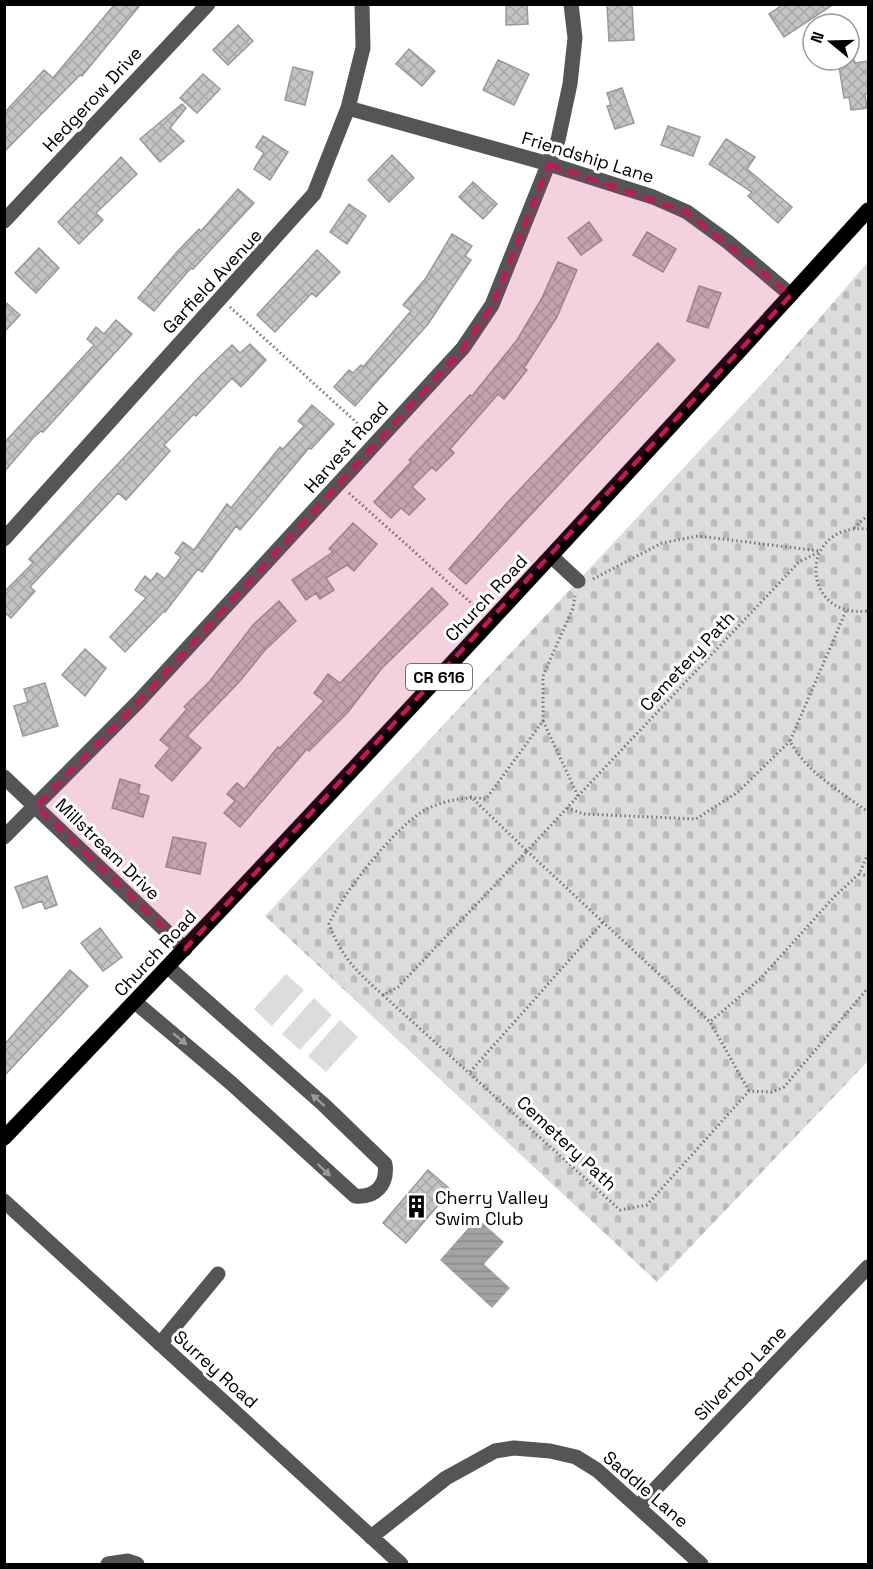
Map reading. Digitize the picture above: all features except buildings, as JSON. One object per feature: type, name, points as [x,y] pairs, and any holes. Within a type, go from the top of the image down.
[{"type":"main road","name":"Church Road","points":[[4,1138],[185,949],[491,621],[868,210]]},
{"type":"street","name":"Hedgerow Drive","points":[[4,221],[208,4]]},
{"type":"street","name":"Garfield Avenue","points":[[4,539],[314,194],[348,108],[363,48],[362,4]]},
{"type":"street","name":"Harvest Road","points":[[4,837],[138,702],[463,348],[492,305],[558,140],[570,84],[575,38],[571,4]]},
{"type":"street","name":"Friendship Lane","points":[[348,108],[549,164],[653,197],[687,212],[728,242],[791,295]]},
{"type":"street","points":[[551,556],[578,581]]},
{"type":"street","name":"Millstream Drive","points":[[4,777],[185,949]]},
{"type":"street","points":[[135,1002],[231,1083],[355,1196],[367,1197],[378,1190],[386,1172],[385,1164],[324,1105],[168,967]]},
{"type":"street","name":"Surrey Road","points":[[4,1201],[401,1564]]},
{"type":"street","name":"Silvertop Lane","points":[[639,1506],[868,1268]]},
{"type":"street","points":[[160,1344],[219,1274]]},
{"type":"street","name":"Saddle Lane","points":[[371,1537],[446,1478],[495,1451],[514,1448],[576,1457],[597,1470],[701,1564]]},
{"type":"street","points":[[108,1564],[128,1561],[137,1564]]},
{"type":"path","points":[[221,300],[377,441]]},
{"type":"path","points":[[339,484],[491,621]]},
{"type":"path","name":"Cemetery Path","points":[[383,995],[398,987],[799,562],[820,551],[834,536],[854,528],[868,515]]},
{"type":"path","points":[[854,528],[868,529]]},
{"type":"path","points":[[578,795],[543,721],[543,676],[573,608],[578,581],[594,579],[662,543],[698,536],[820,551],[816,564],[816,578],[829,602],[846,611],[868,612]]},
{"type":"path","points":[[567,808],[584,814],[696,819],[738,792],[790,741],[846,611]]},
{"type":"path","name":"Cemetery Path","points":[[543,721],[486,799],[470,796],[427,809],[405,825],[337,906],[329,924],[340,952],[358,973],[620,1210],[647,1205],[749,1091]]},
{"type":"path","points":[[790,741],[795,752],[824,779],[868,812]]},
{"type":"path","points":[[470,796],[710,1022],[749,1091],[772,1092],[784,1087],[868,988]]},
{"type":"path","points":[[710,1022],[760,979],[819,913],[859,874],[868,854]]},
{"type":"path","points":[[859,874],[868,876]]},
{"type":"path","points":[[470,1072],[603,922]]},
{"type":"highlighted area","points":[[549,164],[687,212],[791,295],[185,949],[36,806],[138,702],[463,348],[492,305]]},
{"type":"green space","points":[[868,262],[868,1061],[657,1282],[265,916],[772,373]]},
{"type":"green space","points":[[286,974],[304,990],[272,1026],[254,1009]]},
{"type":"green space","points":[[314,998],[332,1015],[300,1050],[282,1034]]},
{"type":"green space","points":[[340,1020],[358,1037],[326,1072],[308,1056]]},
{"type":"shaded area","points":[[477,1218],[504,1242],[484,1264],[510,1288],[492,1308],[440,1260]]},
{"type":"place","name":"Cherry Valley Swim Club","points":[[417,1207]]}]
